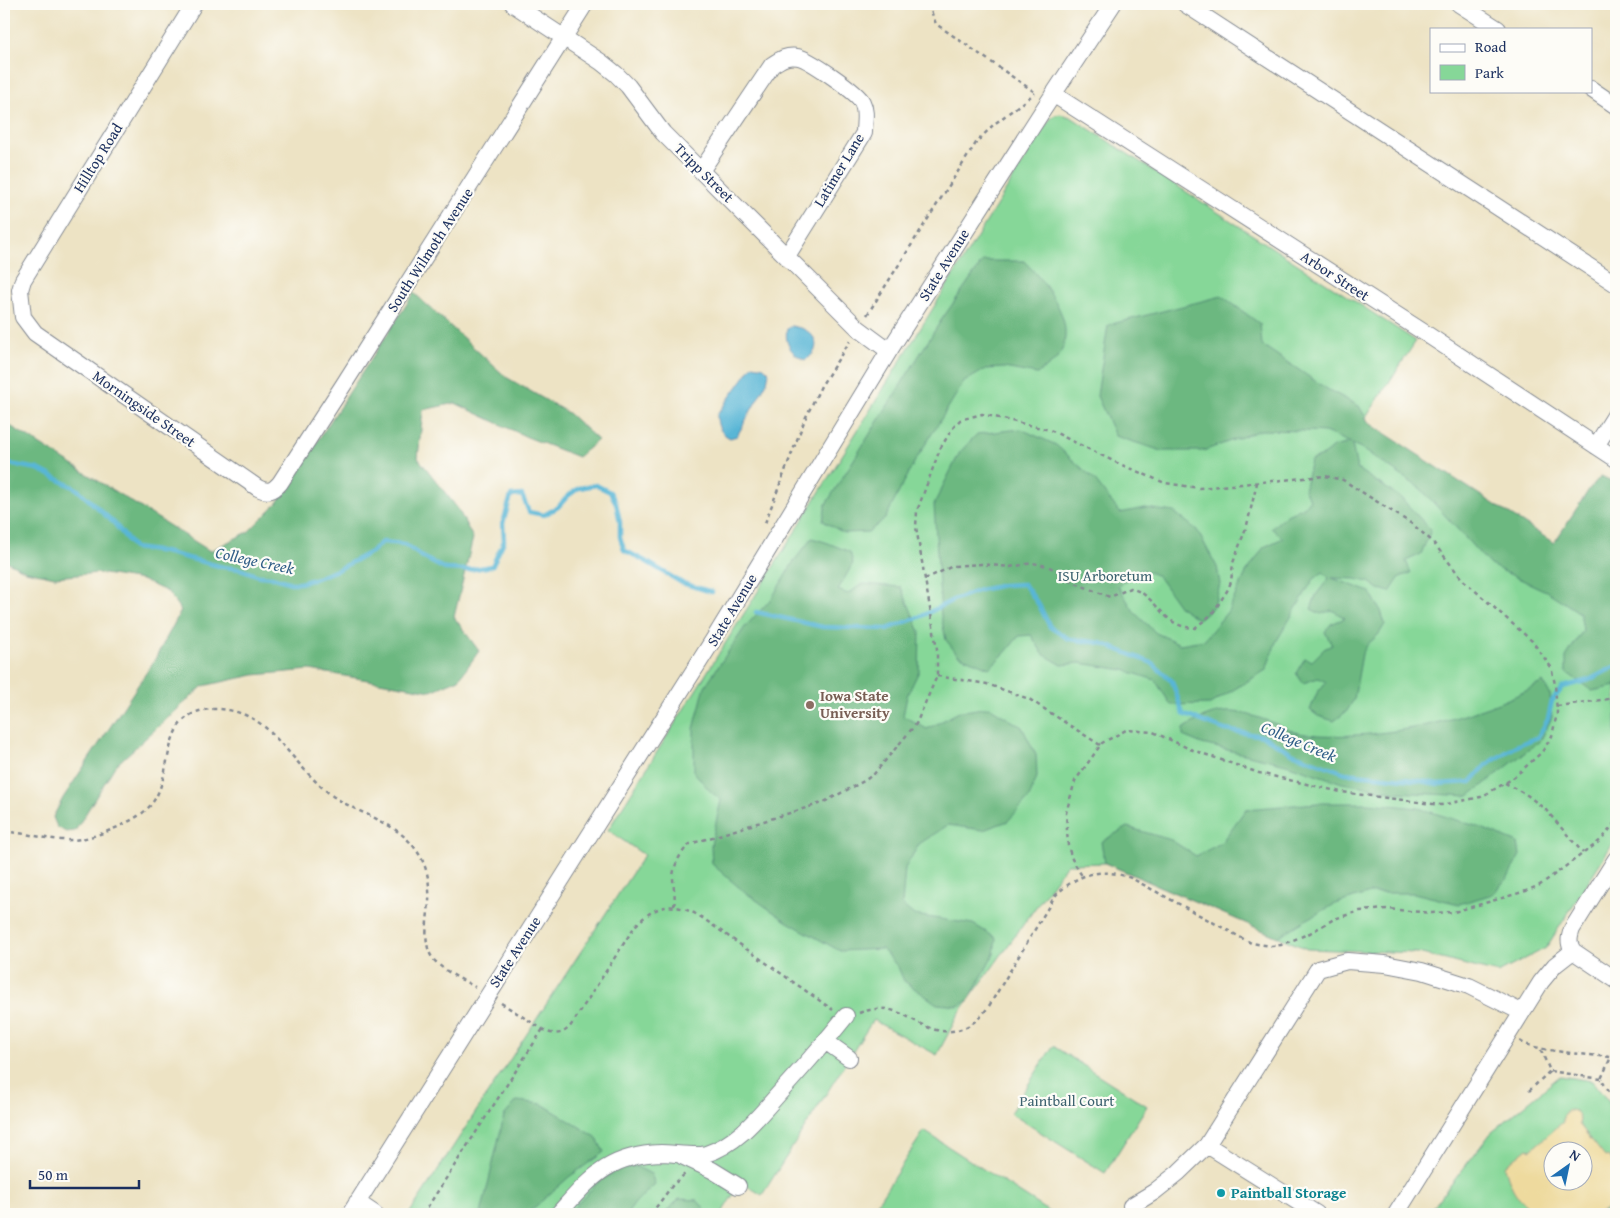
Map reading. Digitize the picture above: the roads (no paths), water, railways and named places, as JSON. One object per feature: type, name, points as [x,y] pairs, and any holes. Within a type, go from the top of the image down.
[{"type":"street","name":"Hilltop Road","points":[[23,317],[20,290],[23,280],[194,4]]},
{"type":"street","name":"Tripp Street","points":[[514,4],[616,74],[628,86],[663,133],[858,328],[889,351]]},
{"type":"street","name":"South Wilmoth Avenue","points":[[270,491],[280,483],[350,376],[585,4]]},
{"type":"street","name":"State Avenue","points":[[353,1208],[716,637],[889,351],[1042,92],[1113,4]]},
{"type":"street","points":[[1186,4],[1616,284]]},
{"type":"street","points":[[1459,4],[1496,28]]},
{"type":"street","name":"Latimer Lane","points":[[701,171],[772,64],[786,57],[799,57],[852,90],[861,101],[865,114],[864,133],[786,256]]},
{"type":"street","points":[[1592,90],[1616,106]]},
{"type":"street","name":"Arbor Street","points":[[1042,92],[1420,330],[1616,459]]},
{"type":"street","name":"Morningside Street","points":[[23,317],[35,333],[258,488],[270,491]]},
{"type":"street","points":[[1596,446],[1616,414]]},
{"type":"street","points":[[1616,859],[1572,929],[1569,938],[1569,946],[1573,951],[1616,980]]},
{"type":"street","points":[[1396,1214],[1541,982],[1555,965],[1573,951]]},
{"type":"street","points":[[1131,1206],[1154,1192],[1178,1173],[1207,1145],[1318,969],[1347,961],[1385,964],[1422,971],[1469,986],[1521,1012]]},
{"type":"street","points":[[558,1214],[598,1172],[618,1161],[645,1154],[705,1154],[722,1146],[746,1130],[846,1016]]},
{"type":"street","points":[[825,1041],[849,1058]]},
{"type":"street","points":[[723,1177],[722,1162],[732,1139]]},
{"type":"street","points":[[1207,1145],[1317,1214]]},
{"type":"street","points":[[676,1153],[738,1186]]},
{"type":"street","points":[[353,1208],[375,1214]]},
{"type":"water","points":[[791,326],[805,330],[816,342],[813,354],[805,360],[796,355],[788,344],[786,334],[787,329]]},
{"type":"water","points":[[753,365],[764,367],[769,372],[767,382],[737,436],[730,438],[720,429],[717,415]]},
{"type":"waterway","name":"College Creek","points":[[4,463],[38,469],[77,489],[114,523],[134,548],[164,552],[223,567],[240,569],[259,576],[272,577],[291,583],[300,583],[337,570],[371,552],[382,542],[404,544],[424,558],[445,569],[468,570],[492,566],[504,541],[503,523],[511,496],[522,495],[529,512],[544,515],[558,507],[579,488],[596,485],[610,492],[616,503],[620,522],[620,537],[624,550],[682,583],[712,592]]},
{"type":"waterway","name":"College Creek","points":[[756,612],[823,627],[887,629],[922,616],[953,600],[980,590],[1003,585],[1024,584],[1039,605],[1050,627],[1069,639],[1101,643],[1152,663],[1172,681],[1183,714],[1225,730],[1263,736],[1292,753],[1345,773],[1438,784],[1471,782],[1486,765],[1518,745],[1538,737],[1548,719],[1552,701],[1563,687],[1589,680],[1616,666]]},
{"type":"place","name":"Iowa State University","points":[[810,705]]},
{"type":"place","name":"Paintball Storage","points":[[1221,1193]]},
{"type":"park label","name":"ISU Arboretum","points":[[1105,576]]},
{"type":"park label","name":"Paintball Court","points":[[1067,1101]]}]
